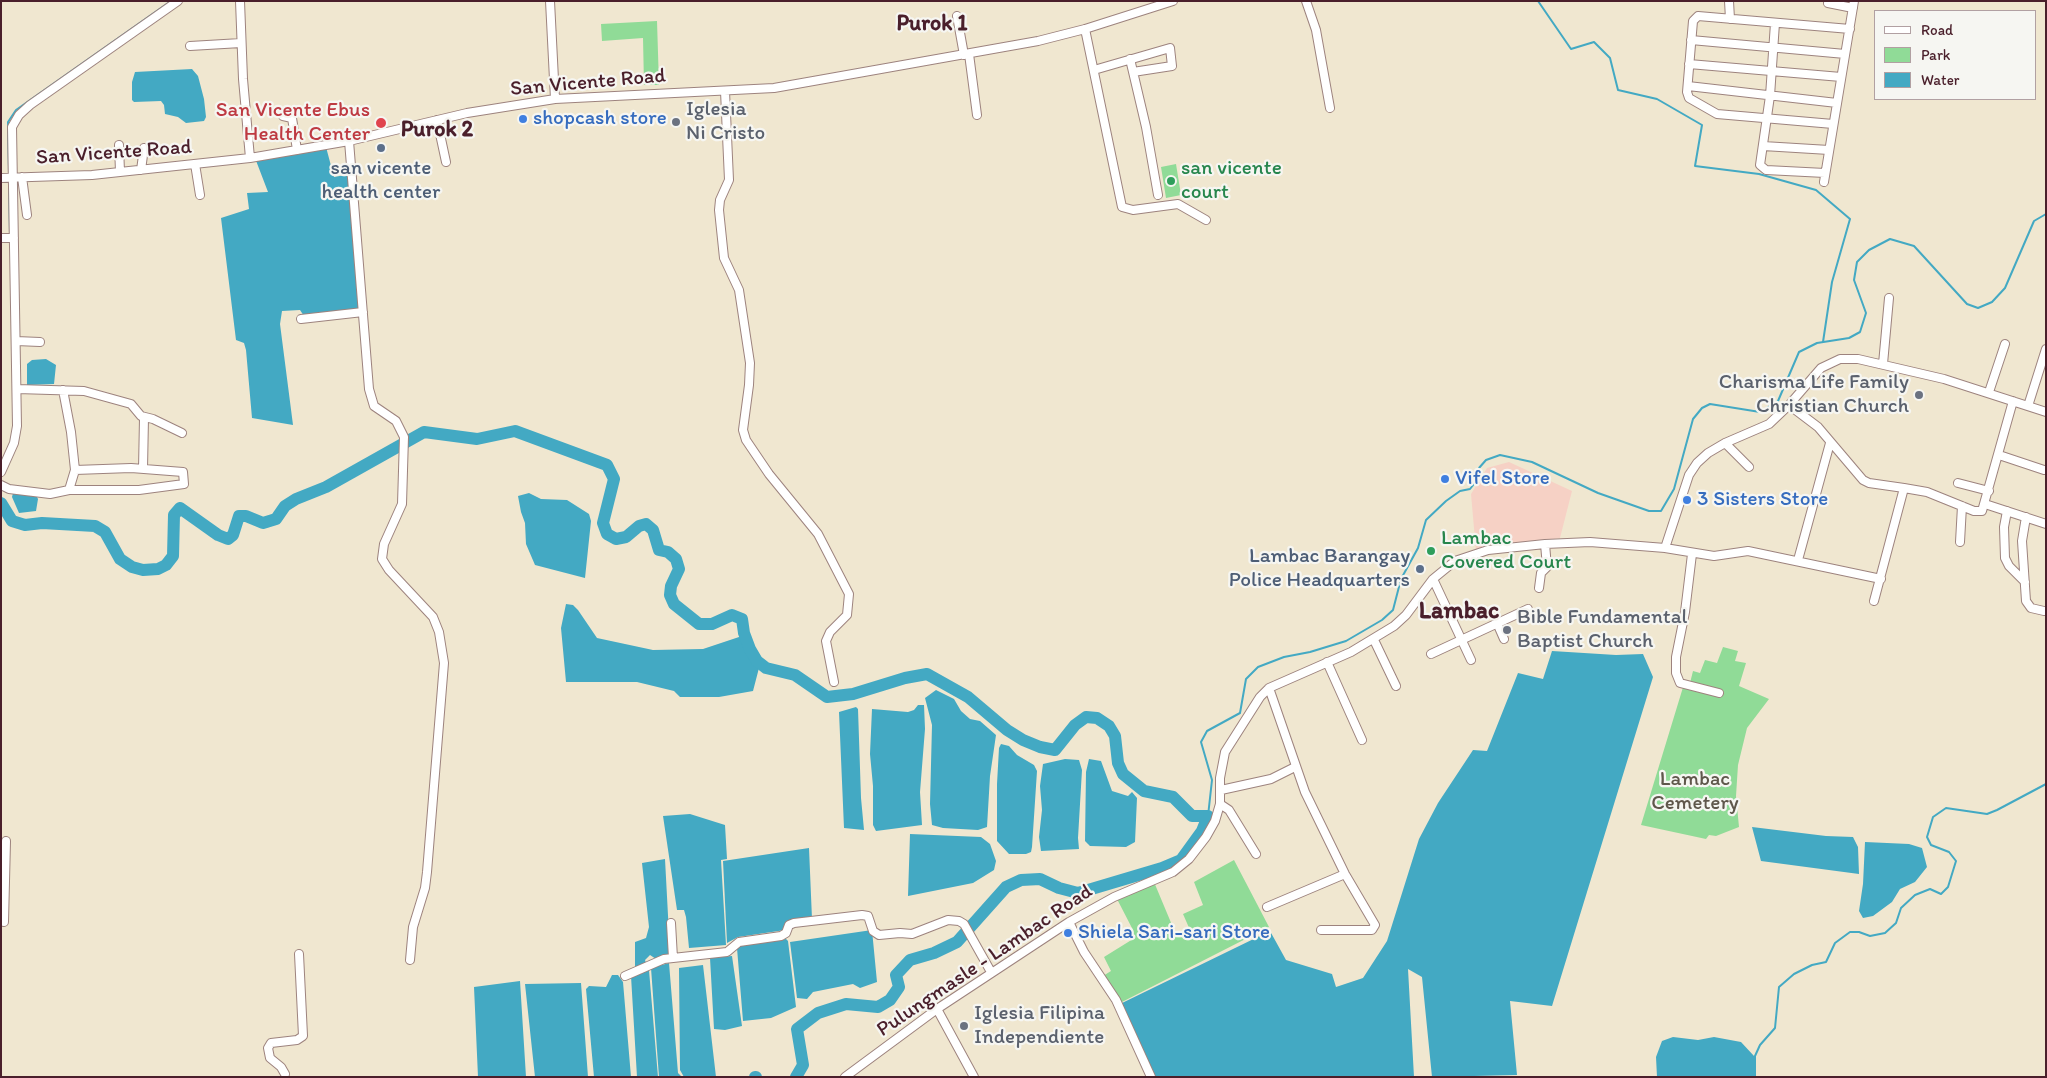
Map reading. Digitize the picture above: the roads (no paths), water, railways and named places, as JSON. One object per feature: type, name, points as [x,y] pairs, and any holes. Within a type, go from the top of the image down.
[{"type":"street","points":[[1,472],[14,443],[17,426],[11,131],[19,115],[178,1]]},
{"type":"street","points":[[240,1],[241,43],[250,158]]},
{"type":"street","points":[[550,1],[555,99]]},
{"type":"street","name":"San Vicente Road","points":[[1,178],[120,172],[250,158],[349,141],[437,120],[555,99],[774,88],[967,54],[1085,29],[1173,1]]},
{"type":"street","points":[[1306,1],[1316,30],[1330,108]]},
{"type":"street","points":[[1729,1],[1730,19]]},
{"type":"street","points":[[1824,182],[1853,4],[1828,3]]},
{"type":"street","points":[[957,16],[967,54],[977,115]]},
{"type":"street","points":[[1833,124],[1767,120],[1712,111],[1689,98],[1689,64],[1695,17],[1850,29]]},
{"type":"street","points":[[1775,23],[1770,96],[1760,165],[1762,169],[1825,173]]},
{"type":"street","points":[[1085,29],[1122,206],[1133,210],[1178,204],[1206,220]]},
{"type":"street","points":[[1691,40],[1845,54]]},
{"type":"street","points":[[190,46],[241,43]]},
{"type":"street","points":[[1094,70],[1170,48],[1172,66],[1133,72]]},
{"type":"street","points":[[1130,59],[1146,127],[1158,195]]},
{"type":"street","points":[[1689,64],[1841,77]]},
{"type":"street","points":[[1688,86],[1837,103]]},
{"type":"street","points":[[725,91],[728,180],[718,210],[724,258],[739,290],[750,363],[743,430],[746,440],[769,474],[818,534],[849,594],[847,615],[830,632],[826,641],[834,682]]},
{"type":"street","points":[[283,116],[292,118],[297,150]]},
{"type":"street","points":[[437,120],[446,162]]},
{"type":"street","points":[[349,141],[371,402],[378,410],[396,422],[404,437],[406,450],[402,504],[384,544],[382,559],[389,570],[433,617],[439,632],[444,664],[428,872],[413,927],[410,960]]},
{"type":"street","points":[[119,145],[120,172]]},
{"type":"street","points":[[1763,146],[1829,150]]},
{"type":"street","points":[[141,170],[144,148]]},
{"type":"street","points":[[195,164],[200,195]]},
{"type":"street","points":[[22,177],[27,216]]},
{"type":"street","points":[[1,238],[14,238]]},
{"type":"street","points":[[1883,364],[1889,298]]},
{"type":"street","points":[[301,319],[363,312]]},
{"type":"street","points":[[16,340],[40,342]]},
{"type":"street","points":[[1989,392],[2005,344]]},
{"type":"street","points":[[2028,406],[2046,349]]},
{"type":"street","points":[[1665,548],[1689,475],[1708,453],[1725,443],[1769,424],[1789,406],[1821,368],[1840,359],[1858,359],[1883,364],[1989,392],[2046,412]]},
{"type":"street","points":[[17,389],[84,391],[131,404],[144,418],[153,419],[182,433]]},
{"type":"street","points":[[63,390],[71,432],[74,470],[69,490]]},
{"type":"street","points":[[1789,406],[1818,427],[1863,480],[1869,483],[1927,492],[1980,512],[1989,491],[2013,400]]},
{"type":"street","points":[[143,469],[144,418]]},
{"type":"street","points":[[1725,443],[1748,467]]},
{"type":"street","points":[[1798,560],[1830,443]]},
{"type":"street","points":[[1999,455],[2030,467],[2044,470]]},
{"type":"street","points":[[1,485],[8,489],[41,494],[69,490],[138,490],[184,484],[183,472],[143,469],[74,470]]},
{"type":"street","points":[[1958,483],[1989,491]]},
{"type":"street","points":[[1874,601],[1904,488]]},
{"type":"street","points":[[1985,504],[2046,524]]},
{"type":"street","points":[[1960,542],[1962,506]]},
{"type":"street","points":[[2007,511],[2004,527],[2005,558],[2009,566],[2025,582]]},
{"type":"street","points":[[2026,517],[2022,541],[2024,593],[2028,605],[2044,611]]},
{"type":"street","name":"Pulungmasle - Lambac Road","points":[[845,1077],[936,1009],[1069,922],[1114,897],[1173,872],[1189,859],[1206,838],[1215,821],[1220,804],[1220,778],[1225,752],[1260,697],[1269,688],[1374,640],[1406,615],[1433,579],[1455,561],[1488,550],[1545,544],[1590,542],[1665,548],[1692,554],[1724,556],[1748,551],[1881,579]]},
{"type":"street","points":[[1540,588],[1541,573],[1547,567],[1545,544]]},
{"type":"street","points":[[1692,554],[1685,612],[1676,658],[1676,674],[1680,683],[1719,693]]},
{"type":"street","points":[[1433,579],[1471,660]]},
{"type":"street","points":[[1431,654],[1528,609]]},
{"type":"street","points":[[1497,623],[1504,639]]},
{"type":"street","points":[[1374,640],[1396,686]]},
{"type":"street","points":[[1327,662],[1362,740]]},
{"type":"street","points":[[1269,688],[1295,767],[1345,874],[1374,921],[1374,928],[1369,930],[1320,930]]},
{"type":"street","points":[[1221,790],[1271,779],[1295,767]]},
{"type":"street","points":[[1220,804],[1229,810],[1256,854]]},
{"type":"street","points":[[4,922],[6,841]]},
{"type":"street","points":[[1267,907],[1345,874]]},
{"type":"street","points":[[625,976],[652,963],[673,958],[727,952],[739,942],[781,936],[791,924],[832,917],[866,914],[869,917],[873,931],[879,936],[900,933],[912,934],[955,919],[964,924],[969,937],[991,972]]},
{"type":"street","points":[[1069,922],[1084,952],[1116,1000],[1151,1077]]},
{"type":"street","points":[[671,923],[673,958]]},
{"type":"street","points":[[285,1074],[281,1066],[270,1058],[268,1048],[271,1043],[297,1040],[303,1036],[299,954]]},
{"type":"street","points":[[936,1009],[974,1076]]},
{"type":"water","points":[[192,69],[198,76],[204,99],[206,117],[204,121],[186,123],[178,117],[165,114],[164,105],[161,101],[134,102],[132,100],[132,82],[135,72]]},
{"type":"water","points":[[326,147],[334,177],[351,174],[362,310],[304,316],[300,310],[282,311],[280,324],[293,425],[252,418],[246,350],[244,343],[236,340],[221,218],[249,209],[247,193],[268,192],[255,158]]},
{"type":"water","points":[[46,359],[56,365],[54,384],[27,385],[27,364],[32,360]]},
{"type":"water","points":[[13,493],[36,495],[38,499],[36,511],[19,513],[12,497]]},
{"type":"water","points":[[529,493],[541,499],[567,500],[589,514],[591,521],[585,578],[535,565],[526,544],[525,523],[518,496]]},
{"type":"water","points":[[566,604],[573,605],[578,610],[597,638],[653,650],[703,649],[742,636],[751,658],[759,668],[753,691],[719,697],[680,697],[674,691],[637,682],[566,682],[561,628]]},
{"type":"water","points":[[1552,651],[1616,655],[1643,654],[1653,677],[1552,1006],[1510,1001],[1517,1075],[1432,1077],[1422,977],[1408,969],[1414,1077],[1153,1077],[1120,1004],[1270,931],[1286,960],[1332,974],[1336,987],[1363,978],[1387,941],[1419,839],[1438,803],[1473,750],[1487,751],[1518,673],[1543,679]]},
{"type":"water","points":[[936,690],[954,699],[961,711],[970,719],[980,721],[996,735],[990,776],[987,827],[978,830],[943,828],[932,825],[930,804],[932,725],[925,698]]},
{"type":"water","points":[[918,705],[924,705],[925,729],[920,792],[922,825],[876,831],[873,825],[873,786],[870,754],[872,709],[908,712],[914,710]]},
{"type":"water","points":[[856,707],[858,709],[864,830],[844,828],[839,712]]},
{"type":"water","points":[[1001,744],[1009,746],[1017,755],[1034,765],[1037,771],[1032,847],[1031,852],[1026,854],[1009,854],[997,841],[997,784],[999,748]]},
{"type":"water","points":[[1065,759],[1079,760],[1082,770],[1079,849],[1041,851],[1039,837],[1042,810],[1040,786],[1043,764]]},
{"type":"water","points":[[1089,759],[1101,761],[1112,791],[1128,796],[1132,792],[1137,798],[1135,842],[1126,847],[1090,846],[1085,841],[1086,772]]},
{"type":"water","points":[[690,814],[725,825],[727,859],[721,860],[726,945],[689,948],[684,910],[677,910],[663,816]]},
{"type":"water","points":[[1752,827],[1826,836],[1853,837],[1858,847],[1859,874],[1761,861]]},
{"type":"water","points":[[910,834],[981,837],[990,844],[996,861],[994,870],[973,883],[908,896]]},
{"type":"water","points":[[1865,842],[1909,844],[1922,848],[1927,867],[1915,882],[1900,889],[1892,902],[1873,916],[1863,918],[1859,911],[1863,884]]},
{"type":"water","points":[[809,848],[812,919],[786,921],[785,930],[738,937],[727,943],[723,861]]},
{"type":"water","points":[[665,859],[670,953],[656,959],[650,955],[645,960],[646,963],[635,967],[635,942],[646,938],[649,927],[642,863]]},
{"type":"water","points":[[872,930],[877,982],[860,988],[853,984],[813,992],[807,999],[797,998],[790,942]]},
{"type":"water","points":[[786,939],[788,941],[796,1007],[771,1018],[743,1021],[737,948],[743,944]]},
{"type":"water","points":[[732,956],[742,1026],[725,1030],[714,1029],[710,958]]},
{"type":"water","points":[[669,963],[678,1073],[682,1077],[659,1077],[651,968]]},
{"type":"water","points":[[703,965],[716,1077],[684,1077],[680,1070],[679,968]]},
{"type":"water","points":[[649,970],[658,1077],[637,1077],[631,976]]},
{"type":"water","points":[[612,975],[618,975],[623,982],[631,1077],[594,1077],[586,989],[589,986],[606,987]]},
{"type":"water","points":[[520,981],[526,1077],[478,1077],[474,987]]},
{"type":"water","points":[[581,983],[588,1077],[535,1077],[525,984]]},
{"type":"water","points":[[1673,1037],[1698,1040],[1714,1037],[1741,1042],[1754,1056],[1754,1077],[1657,1077],[1656,1057],[1662,1041]]},
{"type":"waterway","points":[[9,173],[8,122],[16,110],[171,1]]},
{"type":"waterway","points":[[1538,1],[1571,49],[1594,42],[1610,58],[1618,90],[1657,99],[1702,125],[1695,166],[1759,174],[1816,190],[1850,219],[1832,282],[1823,342]]},
{"type":"waterway","points":[[9,181],[10,234]]},
{"type":"waterway","points":[[1208,816],[1212,780],[1201,742],[1207,731],[1240,713],[1246,679],[1258,667],[1284,657],[1310,652],[1346,641],[1382,620],[1393,610],[1401,579],[1418,548],[1426,520],[1460,491],[1470,489],[1478,479],[1479,468],[1486,460],[1500,455],[1532,462],[1598,493],[1649,511],[1661,511],[1674,489],[1693,419],[1702,408],[1710,404],[1760,412],[1778,401],[1799,352],[1817,343],[1849,338],[1860,332],[1866,313],[1854,280],[1857,262],[1869,250],[1890,239],[1914,246],[1967,304],[1978,308],[1992,302],[2005,288],[2034,221],[2046,214]]},
{"type":"waterway","points":[[1,503],[12,521],[25,525],[42,523],[95,526],[105,532],[120,559],[132,567],[143,570],[158,569],[166,565],[173,556],[174,515],[180,508],[218,535],[228,539],[233,535],[239,516],[246,516],[263,523],[276,519],[285,506],[296,499],[326,487],[424,432],[477,439],[515,431],[607,465],[614,479],[603,523],[607,534],[616,539],[626,537],[639,526],[646,524],[653,530],[659,550],[668,552],[676,559],[679,569],[671,586],[670,595],[674,604],[699,624],[712,624],[732,615],[742,619],[744,633],[750,649],[757,661],[766,668],[795,675],[827,697],[853,694],[905,678],[927,674],[968,697],[1007,730],[1023,740],[1040,747],[1055,750],[1075,725],[1086,717],[1097,718],[1109,726],[1115,736],[1118,763],[1123,774],[1144,791],[1173,797],[1192,816],[1208,816],[1202,831],[1181,860],[1162,868],[1078,893],[1059,888],[1040,879],[1021,880],[1006,887],[957,942],[934,953],[910,960],[896,975],[899,987],[890,1000],[878,1007],[846,1004],[818,1013],[797,1029],[803,1065],[796,1077]]},
{"type":"waterway","points":[[1755,1077],[1755,1056],[1760,1045],[1775,1028],[1779,987],[1794,974],[1812,965],[1826,962],[1835,943],[1850,932],[1859,932],[1870,936],[1885,933],[1896,923],[1901,908],[1915,895],[1930,889],[1941,894],[1948,887],[1956,861],[1949,852],[1931,845],[1927,837],[1933,817],[1946,808],[1987,814],[2046,784]]},
{"type":"place","name":"shopcash store","points":[[523,119]]},
{"type":"place","name":"Iglesia Ni Cristo","points":[[676,122]]},
{"type":"place","name":"San Vicente Ebus Health Center","points":[[381,123]]},
{"type":"place","name":"san vicente health center","points":[[381,148]]},
{"type":"place","name":"san vicente court","points":[[1171,181]]},
{"type":"place","name":"Charisma Life Family Christian Church","points":[[1919,395]]},
{"type":"place","name":"Vifel Store","points":[[1445,479]]},
{"type":"place","name":"3 Sisters Store","points":[[1687,500]]},
{"type":"place","name":"Lambac Covered Court","points":[[1431,551]]},
{"type":"place","name":"Lambac Barangay Police Headquarters","points":[[1420,569]]},
{"type":"place","name":"Bible Fundamental Baptist Church","points":[[1507,630]]},
{"type":"place","name":"Shiela Sari-sari Store","points":[[1068,933]]},
{"type":"place","name":"Iglesia Filipina Independiente","points":[[964,1026]]},
{"type":"district","name":"Purok 1","points":[[932,24]]},
{"type":"district","name":"Purok 2","points":[[437,130]]},
{"type":"district","name":"Lambac","points":[[1459,612]]},
{"type":"park label","name":"Lambac Cemetery","points":[[1695,792]]}]
